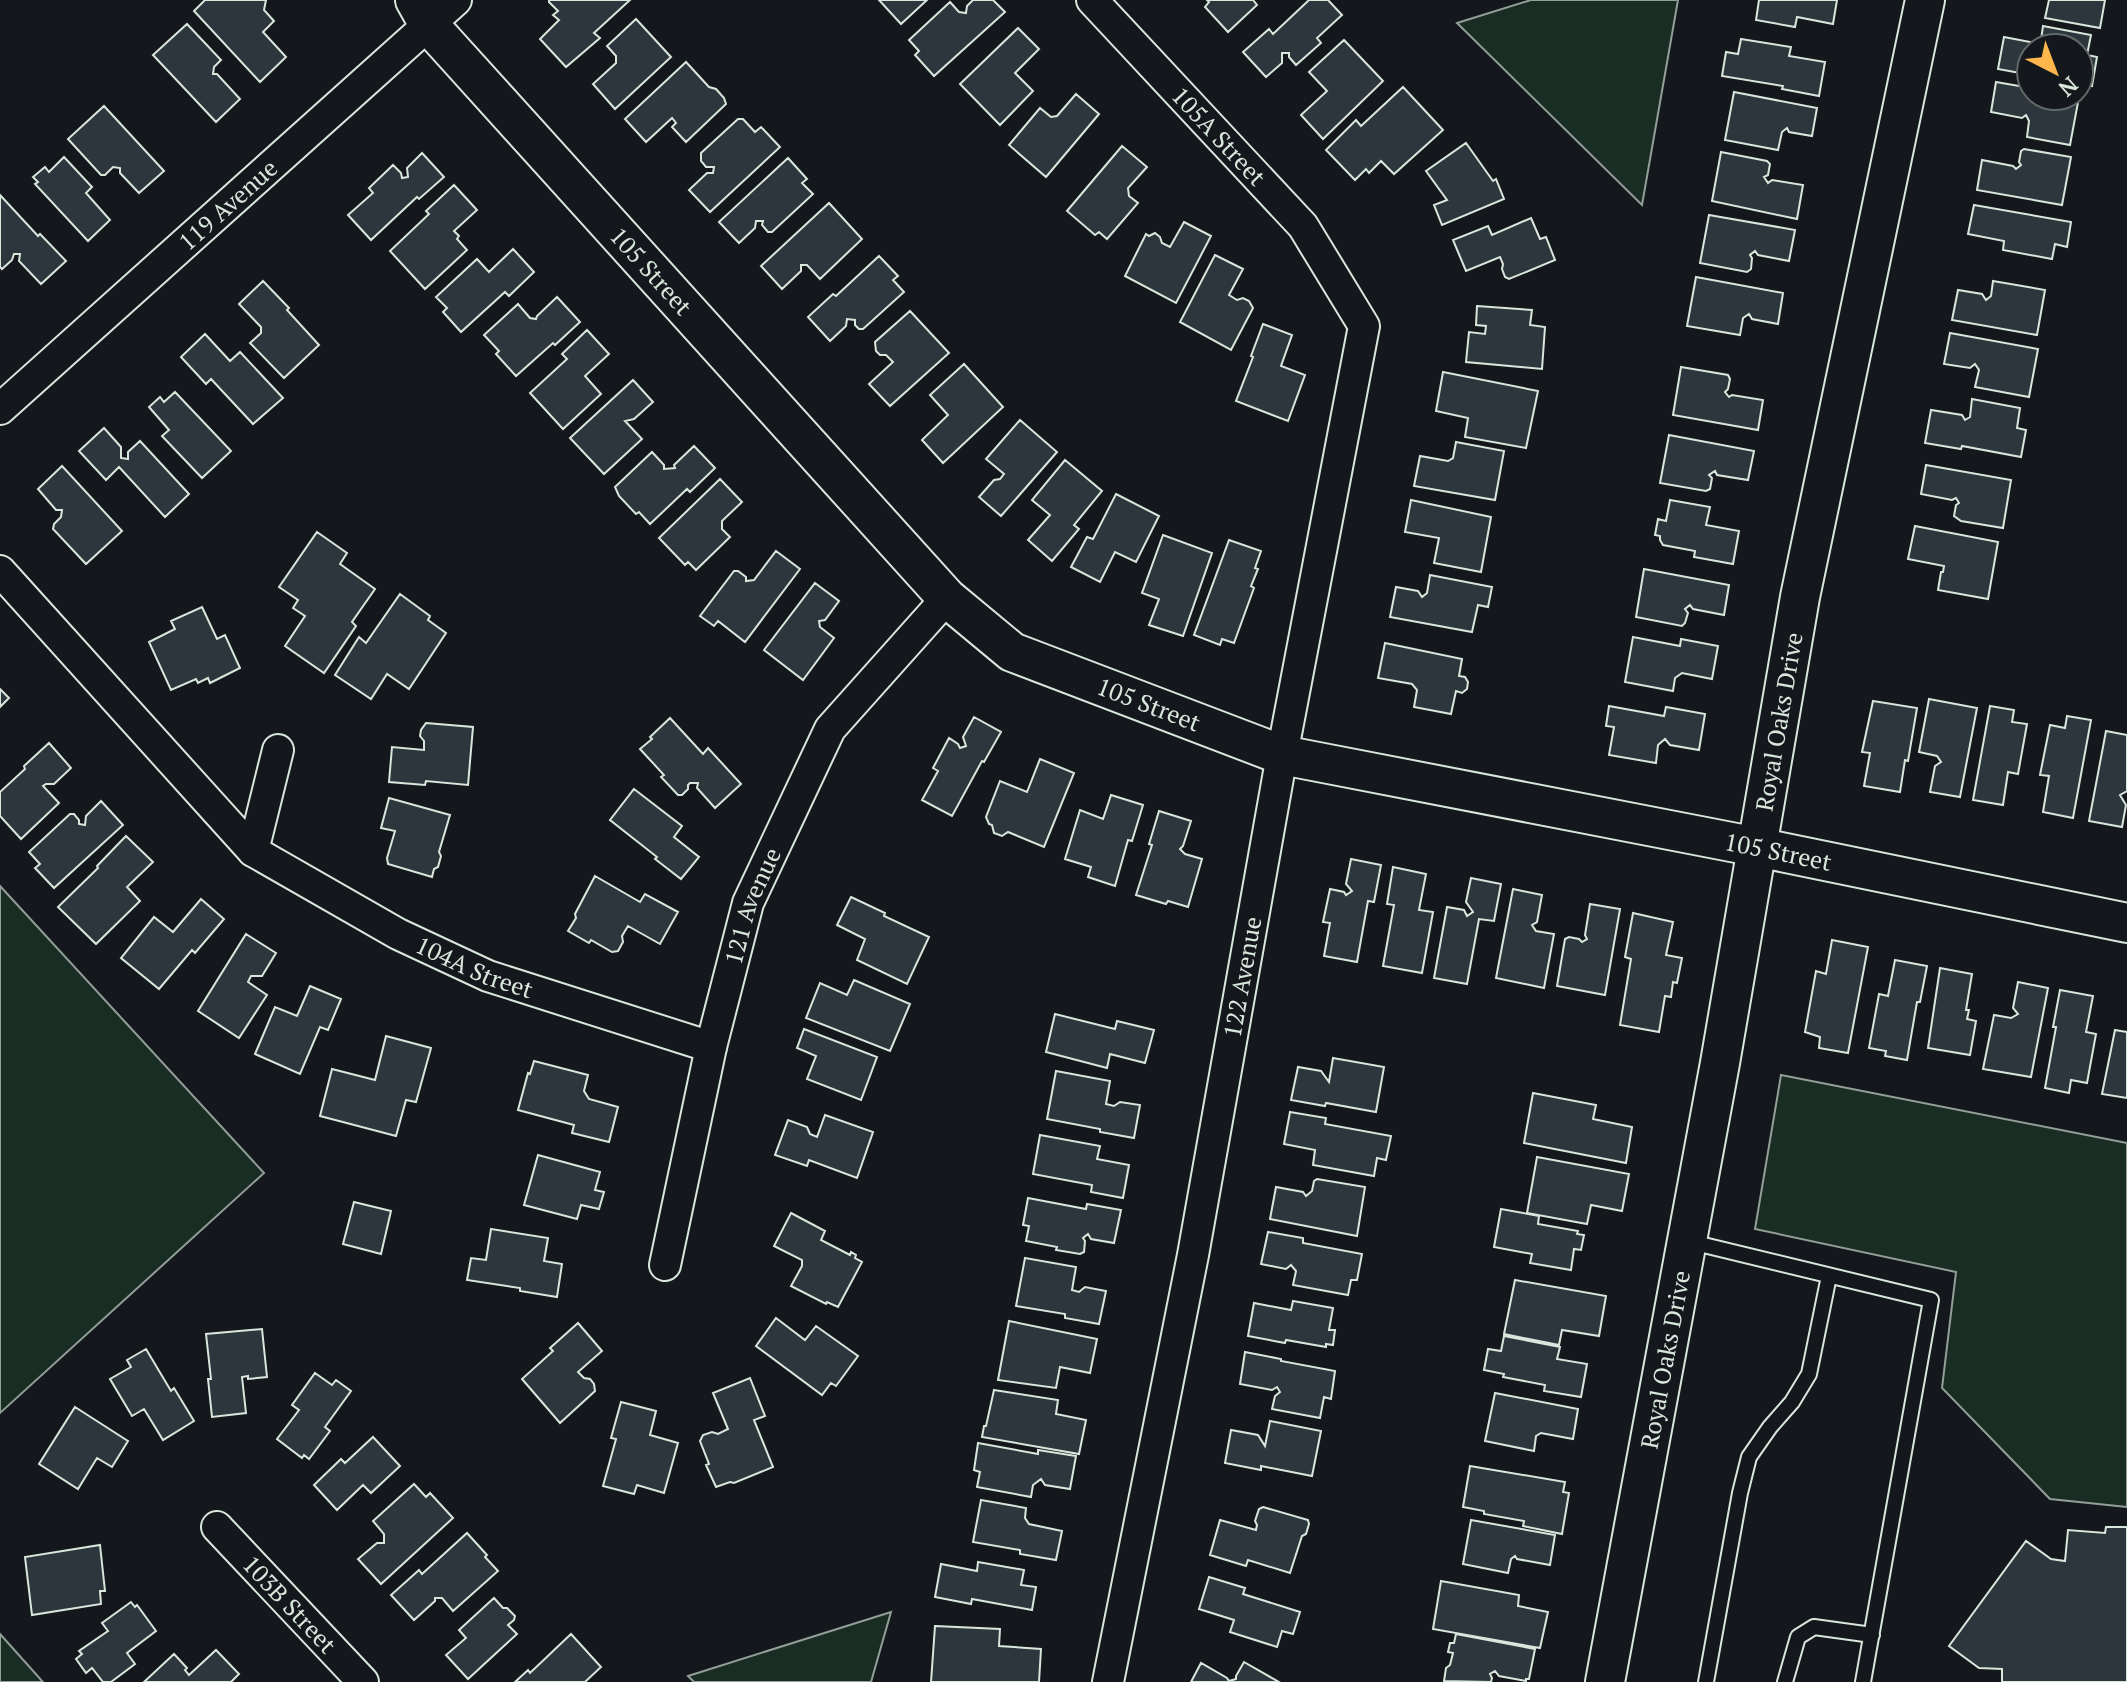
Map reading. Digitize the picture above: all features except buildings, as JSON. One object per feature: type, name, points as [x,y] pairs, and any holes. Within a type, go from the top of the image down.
[{"type":"street","name":"105 Street","points":[[390,0],[433,8],[947,598],[1012,652],[1282,755],[2127,923]]},
{"type":"street","name":"105A Street","points":[[1092,0],[1303,226],[1335,279]]},
{"type":"street","name":"Royal Oaks Drive","points":[[1605,1682],[1800,597],[1925,0]]},
{"type":"street","name":"119 Avenue","points":[[0,409],[433,8]]},
{"type":"street","name":"122 Avenue","points":[[1108,1682],[1193,1255],[1282,755],[1364,326],[1335,279]]},
{"type":"street","points":[[0,571],[253,851]]},
{"type":"street","name":"121 Avenue","points":[[665,1265],[711,1047],[748,903],[830,729],[947,598]]},
{"type":"street","points":[[253,851],[278,750]]},
{"type":"street","name":"104A Street","points":[[253,851],[398,934],[488,976],[711,1047]]},
{"type":"street","name":"103B Street","points":[[217,1527],[363,1682]]},
{"type":"lane","points":[[1686,1241],[1931,1300],[1863,1682]]},
{"type":"lane","points":[[1706,1682],[1749,1457],[1792,1402],[1809,1374],[1829,1276]]},
{"type":"lane","points":[[1785,1682],[1798,1637],[1814,1627],[1872,1635]]},
{"type":"green space","points":[[1531,0],[1678,0],[1642,205],[1457,23]]},
{"type":"green space","points":[[0,886],[264,1173],[0,1413]]},
{"type":"green space","points":[[1781,1075],[2127,1143],[2127,1507],[2050,1499],[1942,1388],[1956,1272],[1755,1229]]},
{"type":"green space","points":[[891,1612],[871,1682],[694,1682],[688,1676]]},
{"type":"green space","points":[[0,1634],[43,1682],[0,1682]]}]
